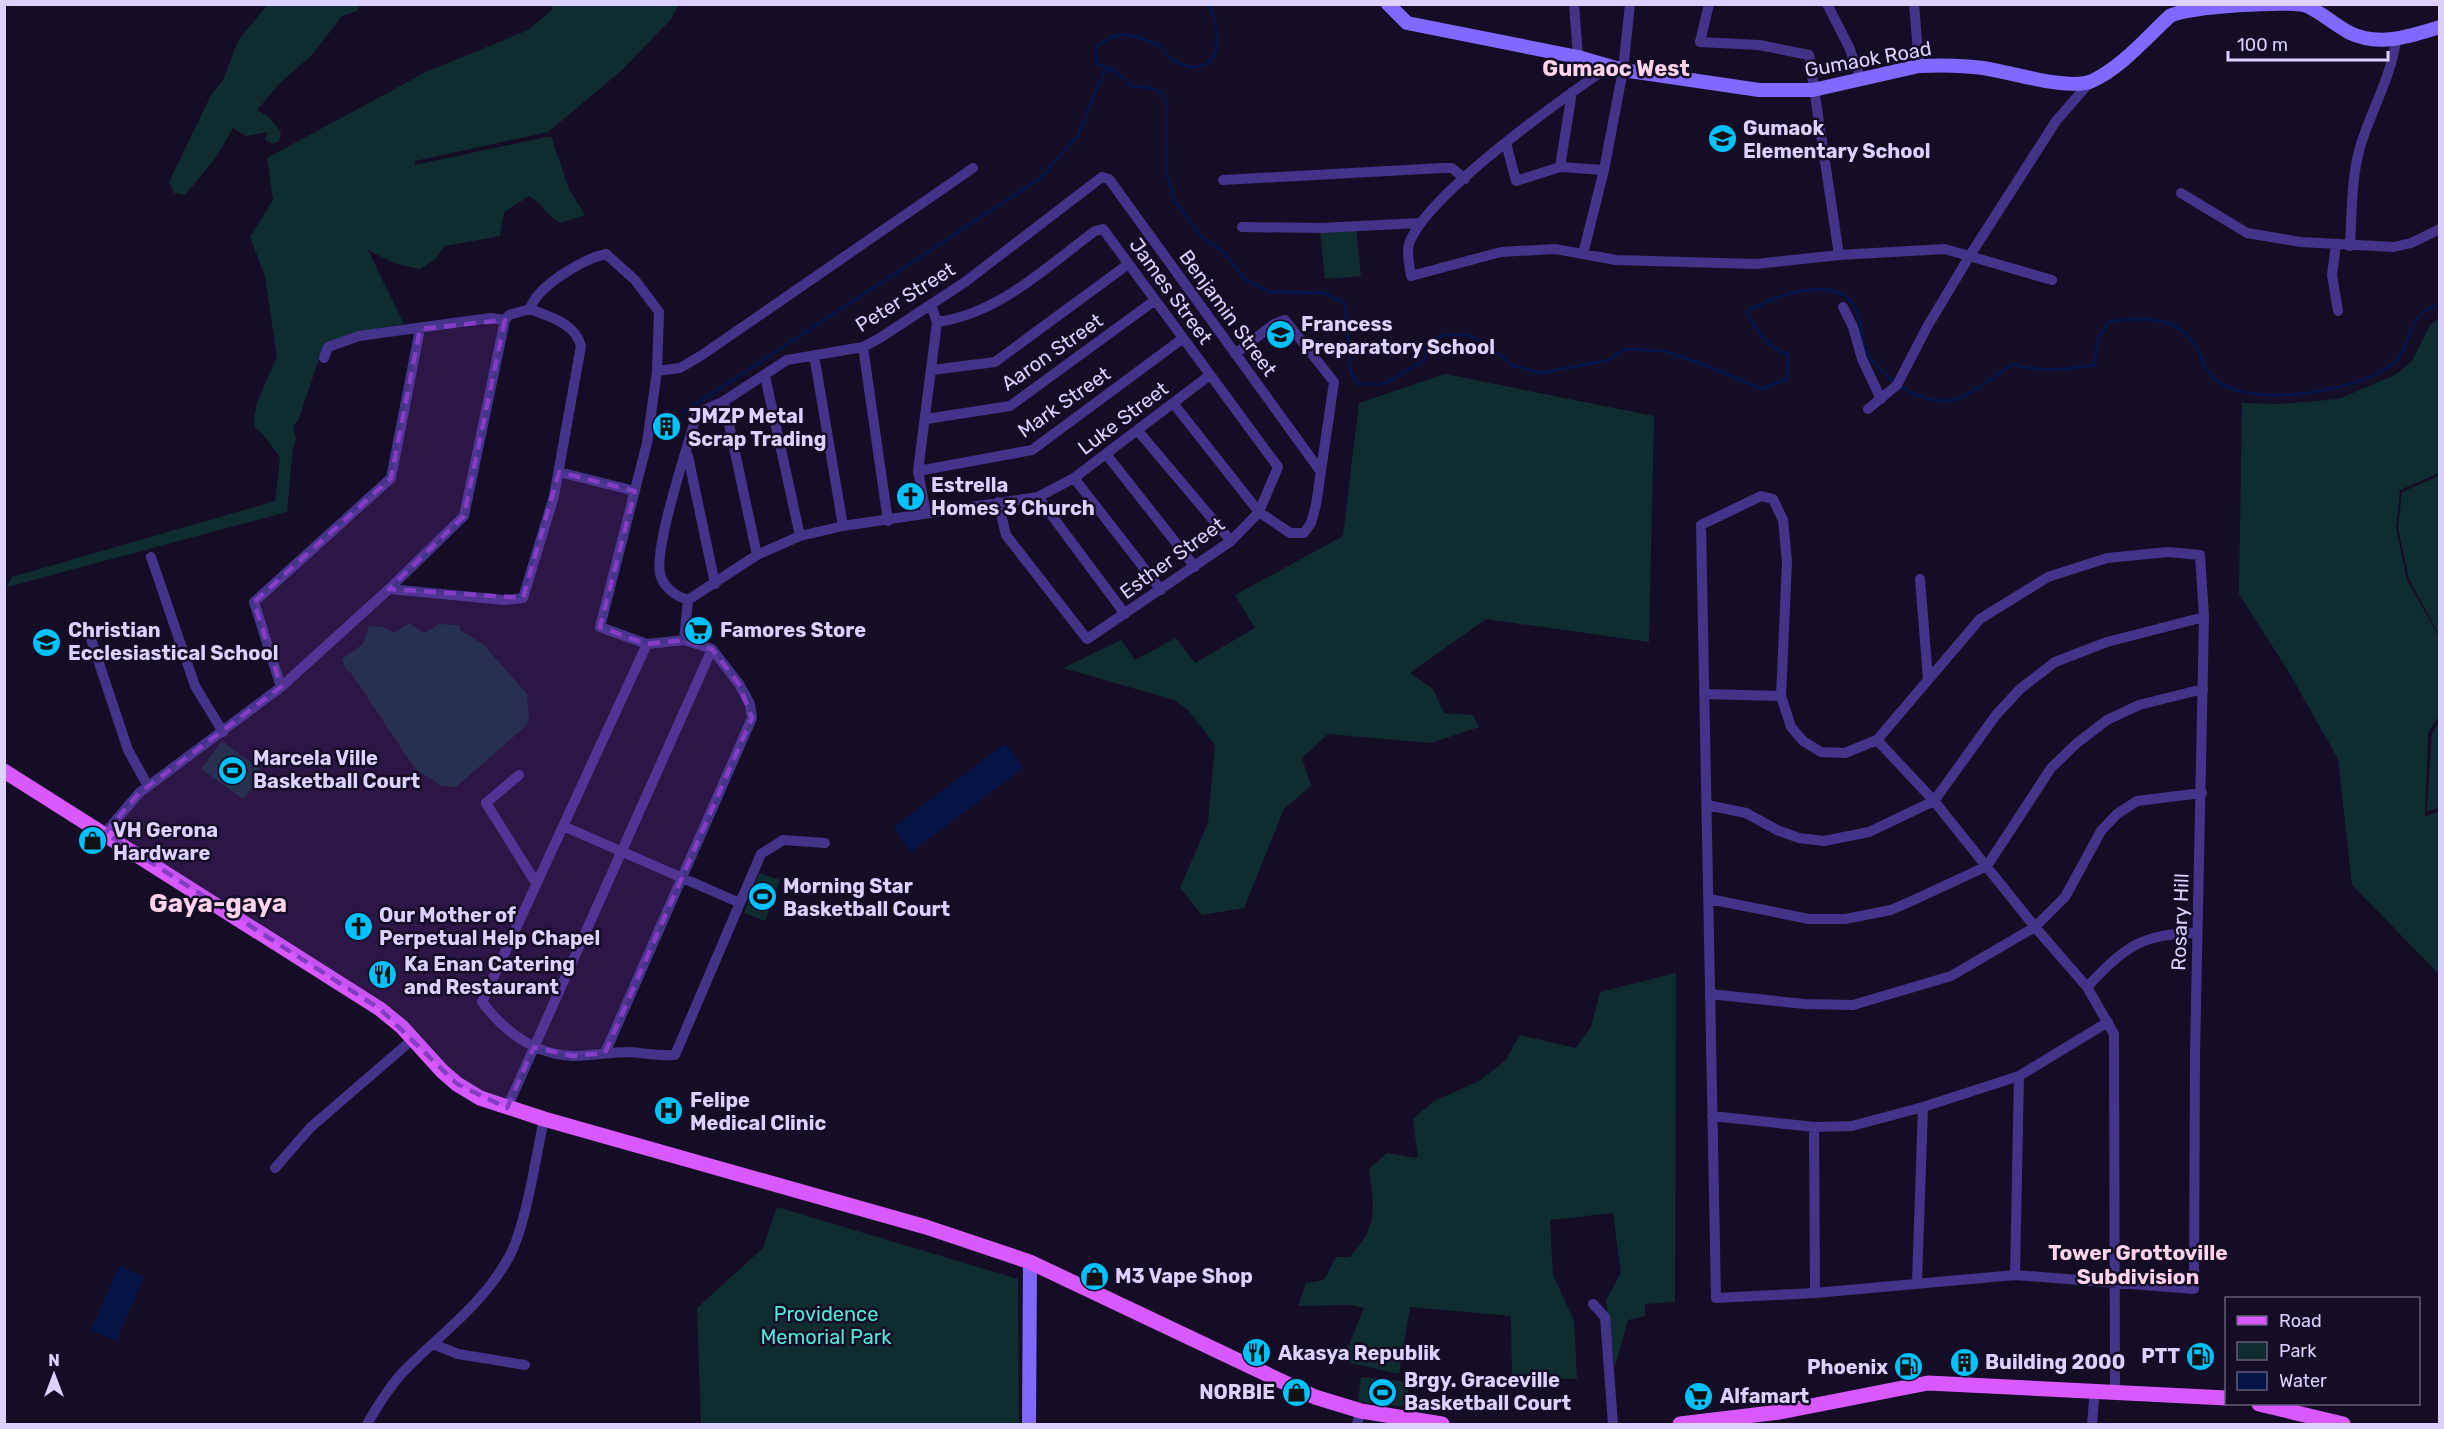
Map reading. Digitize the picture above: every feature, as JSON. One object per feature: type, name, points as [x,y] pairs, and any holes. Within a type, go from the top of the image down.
[{"type":"main road","points":[[4,771],[380,1009],[413,1039],[441,1071],[480,1098],[544,1119],[926,1227],[1030,1262],[1359,1418],[1442,1425]]},
{"type":"main road","points":[[1680,1425],[1780,1413],[1928,1383],[2225,1398]]},
{"type":"main road","points":[[2263,1405],[2343,1425]]},
{"type":"street","name":"Gumaok Road","points":[[1388,4],[1407,23],[1578,57],[1623,70],[1759,90],[1813,90],[1918,66],[1981,68],[2068,83],[2090,82]]},
{"type":"street","points":[[1574,4],[1578,57]]},
{"type":"street","points":[[1583,254],[1604,170],[1623,70],[1630,4]]},
{"type":"street","points":[[1709,4],[1700,42],[1759,45],[1809,55],[1839,255]]},
{"type":"street","points":[[1827,4],[1849,47],[1861,80]]},
{"type":"street","points":[[1914,4],[1918,66]]},
{"type":"street","points":[[1868,409],[1898,386],[1927,327],[2056,121],[2090,82],[2109,72],[2178,11],[2198,8],[2305,5],[2353,34],[2396,40],[2439,27]]},
{"type":"street","points":[[2350,246],[2355,173],[2360,145],[2393,59],[2396,40]]},
{"type":"street","points":[[1608,67],[1506,143],[1420,223],[1408,246],[1411,276],[1500,252],[1555,249],[1616,260],[1679,264],[1756,264],[1839,255],[1945,249],[2052,280]]},
{"type":"street","points":[[1560,167],[1572,92]]},
{"type":"street","points":[[1506,143],[1516,181],[1560,167],[1604,170]]},
{"type":"street","points":[[657,371],[680,368],[702,355],[973,168]]},
{"type":"street","points":[[1223,180],[1443,168],[1452,168],[1465,179]]},
{"type":"street","name":"Peter Street","points":[[688,600],[673,595],[660,576],[660,550],[697,413],[724,401],[787,360],[863,347],[931,305],[1105,177]]},
{"type":"street","name":"Benjamin Street","points":[[1105,177],[1109,179],[1321,472]]},
{"type":"street","points":[[2181,193],[2247,233],[2336,245],[2394,247],[2411,243],[2439,229]]},
{"type":"street","points":[[1242,227],[1321,228],[1420,223]]},
{"type":"street","name":"James Street","points":[[937,322],[962,319],[988,309],[1095,231],[1103,229],[1127,265],[1210,375]]},
{"type":"street","points":[[2336,245],[2332,275],[2338,311]]},
{"type":"street","points":[[530,309],[543,287],[592,256],[606,254],[635,280],[659,312],[657,371],[647,443],[600,627],[647,644],[684,640],[712,648],[739,684],[750,704],[752,718],[605,1053]]},
{"type":"street","points":[[932,370],[995,362],[1127,265]]},
{"type":"street","name":"Aaron Street","points":[[926,419],[1010,406],[1155,301]]},
{"type":"street","points":[[926,513],[918,471],[937,322],[931,305]]},
{"type":"street","points":[[1843,307],[1853,327],[1862,359],[1881,399]]},
{"type":"street","points":[[105,833],[128,804],[148,786],[282,687],[389,589],[464,516],[505,320],[509,315],[530,309],[572,328],[579,337],[581,346],[559,472],[523,598],[505,600],[389,589]]},
{"type":"street","points":[[324,358],[328,347],[358,336],[490,318],[505,320]]},
{"type":"street","points":[[1173,403],[1259,512],[1290,533],[1304,533],[1311,523],[1334,382],[1285,320],[1274,324],[1235,354]]},
{"type":"street","points":[[282,687],[254,602],[391,478],[420,329]]},
{"type":"street","name":"Mark Street","points":[[918,471],[1032,450],[1182,339]]},
{"type":"street","points":[[863,347],[888,521]]},
{"type":"street","points":[[814,355],[843,526]]},
{"type":"street","name":"Luke Street","points":[[688,600],[716,584],[757,555],[800,536],[843,526],[1038,497],[1074,478],[1210,375]]},
{"type":"street","name":"Esther Street","points":[[998,502],[1006,535],[1087,639],[1195,567],[1230,541],[1259,512],[1278,467],[1210,375]]},
{"type":"street","points":[[765,376],[800,536]]},
{"type":"street","points":[[724,401],[757,555]]},
{"type":"street","points":[[1138,431],[1230,541]]},
{"type":"street","points":[[687,452],[716,584]]},
{"type":"street","points":[[1106,454],[1195,567]]},
{"type":"street","points":[[559,472],[635,491]]},
{"type":"street","points":[[1074,478],[1161,590]]},
{"type":"street","points":[[1920,579],[1928,679],[1877,740],[1845,753],[1821,752],[1803,741],[1791,727],[1781,696],[1787,562],[1783,520],[1773,499],[1761,496],[1701,525],[1716,1298],[1815,1293],[1917,1282],[2015,1275],[2115,1283]]},
{"type":"street","points":[[1038,497],[1125,614]]},
{"type":"street","name":"Rosary Hill","points":[[1928,679],[1980,619],[2048,577],[2107,558],[2168,552],[2200,555],[2204,617],[2202,792],[2197,933],[2194,1289],[2115,1283]]},
{"type":"street","points":[[151,557],[195,686],[223,732]]},
{"type":"street","points":[[684,640],[688,600]]},
{"type":"street","points":[[1707,805],[1746,813],[1777,830],[1799,838],[1824,841],[1869,832],[1934,801],[1996,715],[2020,689],[2055,662],[2107,642],[2204,617]]},
{"type":"street","points":[[90,636],[128,750],[148,786]]},
{"type":"street","points":[[647,644],[482,1002],[509,1032],[534,1047],[553,1054],[573,1056],[605,1053],[675,1055],[761,854],[783,840],[825,843]]},
{"type":"street","points":[[507,1108],[712,648]]},
{"type":"street","points":[[1709,899],[1809,920],[1845,919],[1891,910],[1987,866],[2051,768],[2077,743],[2107,720],[2139,705],[2203,688]]},
{"type":"street","points":[[1704,694],[1781,696]]},
{"type":"street","points":[[1877,740],[1934,801],[2035,927],[2087,987],[2108,1022],[2116,1047],[2115,1391]]},
{"type":"street","points":[[519,775],[486,803],[536,883]]},
{"type":"street","points":[[1710,994],[1805,1004],[1853,1005],[1931,984],[1951,976],[2035,927],[2065,897],[2101,831],[2117,814],[2137,801],[2202,792]]},
{"type":"street","points":[[562,826],[740,903]]},
{"type":"street","points":[[2087,987],[2118,954],[2148,938],[2173,933],[2197,933]]},
{"type":"street","points":[[1712,1116],[1814,1127],[1852,1126],[1923,1107],[2019,1076],[2108,1022]]},
{"type":"street","points":[[275,1168],[311,1127],[413,1039]]},
{"type":"street","points":[[2015,1275],[2019,1076]]},
{"type":"street","points":[[1917,1282],[1923,1107]]},
{"type":"street","points":[[367,1425],[397,1379],[478,1300],[510,1255],[518,1233],[544,1119]]},
{"type":"street","points":[[1814,1127],[1815,1293]]},
{"type":"street","points":[[1029,1425],[1030,1262]]},
{"type":"street","points":[[1593,1304],[1605,1317],[1614,1425]]},
{"type":"street","points":[[433,1344],[458,1354],[525,1365]]},
{"type":"street","points":[[2092,1425],[2095,1390]]},
{"type":"highlighted area","points":[[505,320],[464,516],[389,589],[523,598],[559,472],[635,491],[600,627],[647,644],[684,640],[712,649],[739,684],[752,718],[605,1053],[573,1056],[534,1047],[507,1108],[457,1084],[380,1009],[105,833],[139,793],[281,687],[254,602],[391,478],[420,329]]},
{"type":"green space","points":[[268,4],[360,5],[357,11],[342,16],[312,55],[280,83],[257,110],[269,117],[281,132],[279,141],[272,144],[265,139],[268,132],[246,136],[233,128],[217,156],[185,195],[174,193],[169,182],[211,95],[223,80],[238,41]]},
{"type":"green space","points":[[552,5],[679,5],[671,19],[621,71],[548,132],[415,161],[415,165],[551,136],[569,189],[585,215],[560,223],[529,196],[504,212],[500,236],[445,246],[435,259],[420,269],[394,263],[368,250],[404,324],[358,332],[324,344],[298,421],[293,426],[296,440],[293,447],[287,512],[7,587],[12,577],[275,501],[280,457],[262,433],[255,428],[254,420],[257,402],[277,357],[265,276],[250,237],[273,200],[267,158],[426,72],[528,30],[552,10]]},
{"type":"green space","points":[[1356,228],[1361,276],[1325,279],[1320,231]]},
{"type":"green space","points":[[2438,319],[2439,473],[2400,490],[2396,528],[2407,580],[2439,637],[2439,716],[2428,732],[2425,816],[2439,812],[2439,974],[2352,885],[2338,759],[2290,674],[2239,594],[2242,403],[2280,404],[2339,399],[2395,375],[2412,361],[2430,325]]},
{"type":"green space","points":[[1445,374],[1654,416],[1649,642],[1486,619],[1410,673],[1433,689],[1444,713],[1473,715],[1479,727],[1431,743],[1328,734],[1302,758],[1311,786],[1284,809],[1244,908],[1202,915],[1180,888],[1208,823],[1215,745],[1188,710],[1174,700],[1063,668],[1121,640],[1135,660],[1176,638],[1195,663],[1255,628],[1235,595],[1343,536],[1359,403]]},
{"type":"green space","points":[[2439,476],[2439,635],[2409,579],[2398,528],[2402,492]]},
{"type":"green space","points":[[409,623],[424,633],[439,624],[459,625],[461,631],[483,644],[527,694],[529,717],[526,726],[456,787],[442,786],[415,769],[351,673],[346,670],[342,659],[363,644],[369,626],[383,627],[394,633]]},
{"type":"green space","points":[[2439,722],[2439,808],[2427,811],[2432,733]]},
{"type":"green space","name":"Marcela Ville Basketball Court","points":[[222,741],[264,772],[243,799],[201,769]]},
{"type":"green space","name":"Morning Star Basketball Court","points":[[759,873],[780,880],[765,921],[744,913]]},
{"type":"green space","points":[[1676,973],[1675,1302],[1645,1304],[1645,1316],[1628,1320],[1615,1367],[1606,1300],[1621,1273],[1613,1213],[1550,1220],[1553,1275],[1574,1321],[1577,1379],[1512,1379],[1511,1316],[1410,1307],[1399,1374],[1342,1361],[1364,1308],[1350,1305],[1298,1306],[1306,1283],[1324,1280],[1336,1257],[1350,1257],[1366,1235],[1373,1206],[1369,1169],[1387,1153],[1418,1158],[1413,1119],[1434,1101],[1479,1081],[1505,1061],[1520,1035],[1576,1048],[1591,1027],[1600,992]]},
{"type":"green space","name":"Providence Memorial Park","points":[[777,1207],[1018,1279],[1019,1424],[701,1424],[697,1308],[763,1248]]},
{"type":"green space","name":"Brgy. Graceville Basketball Court","points":[[1361,1377],[1409,1382],[1406,1407],[1358,1402]]},
{"type":"water","points":[[1005,744],[1023,768],[911,852],[894,827]]},
{"type":"water","points":[[119,1266],[144,1277],[116,1341],[91,1330]]},
{"type":"waterway","points":[[1209,4],[1215,23],[1217,43],[1214,55],[1202,66],[1187,66],[1179,63],[1172,59],[1162,47],[1128,35],[1112,37],[1096,47],[1096,64],[1113,69],[1131,86],[1151,88],[1162,93],[1167,104],[1166,171],[1174,199],[1202,238],[1220,249],[1247,281],[1270,292],[1325,293],[1345,304],[1351,371],[1358,384],[1384,384],[1425,360],[1426,341],[1446,335],[1468,335],[1491,347],[1511,365],[1541,373],[1609,360],[1625,349],[1664,351],[1700,363],[1762,389],[1787,379],[1788,354],[1768,343],[1747,311],[1787,295],[1819,289],[1845,296],[1854,306],[1868,355],[1894,382]]},
{"type":"waterway","points":[[684,412],[1039,179],[1078,136],[1103,73],[1113,69]]},
{"type":"waterway","points":[[1899,386],[1918,395],[1947,401],[1972,392],[2013,364],[2044,369],[2095,365],[2097,340],[2109,321],[2145,319],[2167,323],[2187,335],[2210,374],[2225,385],[2245,392],[2268,395],[2317,391],[2362,380],[2389,367],[2401,353],[2410,330],[2420,315],[2440,303]]},
{"type":"place","name":"Gumaok Elementary School","points":[[1722,139]]},
{"type":"place","name":"Francess Preparatory School","points":[[1280,335]]},
{"type":"place","name":"JMZP Metal Scrap Trading","points":[[667,427]]},
{"type":"place","name":"Estrella Homes 3 Church","points":[[910,497]]},
{"type":"place","name":"Famores Store","points":[[699,630]]},
{"type":"place","name":"Christian Ecclesiastical School","points":[[47,642]]},
{"type":"place","name":"Marcela Ville Basketball Court","points":[[232,770]]},
{"type":"place","name":"VH Gerona Hardware","points":[[92,841]]},
{"type":"place","name":"Morning Star Basketball Court","points":[[762,897]]},
{"type":"place","name":"Our Mother of Perpetual Help Chapel","points":[[358,926]]},
{"type":"place","name":"Ka Enan Catering and Restaurant","points":[[383,975]]},
{"type":"place","name":"Felipe Medical Clinic","points":[[669,1111]]},
{"type":"place","name":"M3 Vape Shop","points":[[1094,1276]]},
{"type":"place","name":"Akasya Republik","points":[[1257,1353]]},
{"type":"place","name":"PTT","points":[[2201,1356]]},
{"type":"place","name":"Building 2000","points":[[1964,1362]]},
{"type":"place","name":"Phoenix","points":[[1909,1367]]},
{"type":"place","name":"NORBIE","points":[[1296,1392]]},
{"type":"place","name":"Brgy. Graceville Basketball Court","points":[[1383,1392]]},
{"type":"place","name":"Alfamart","points":[[1699,1396]]},
{"type":"district","name":"Gumaoc West","points":[[1616,68]]},
{"type":"district","name":"Gaya-gaya","points":[[218,903]]},
{"type":"district","name":"Tower Grottoville Subdivision","points":[[2138,1264]]}]
